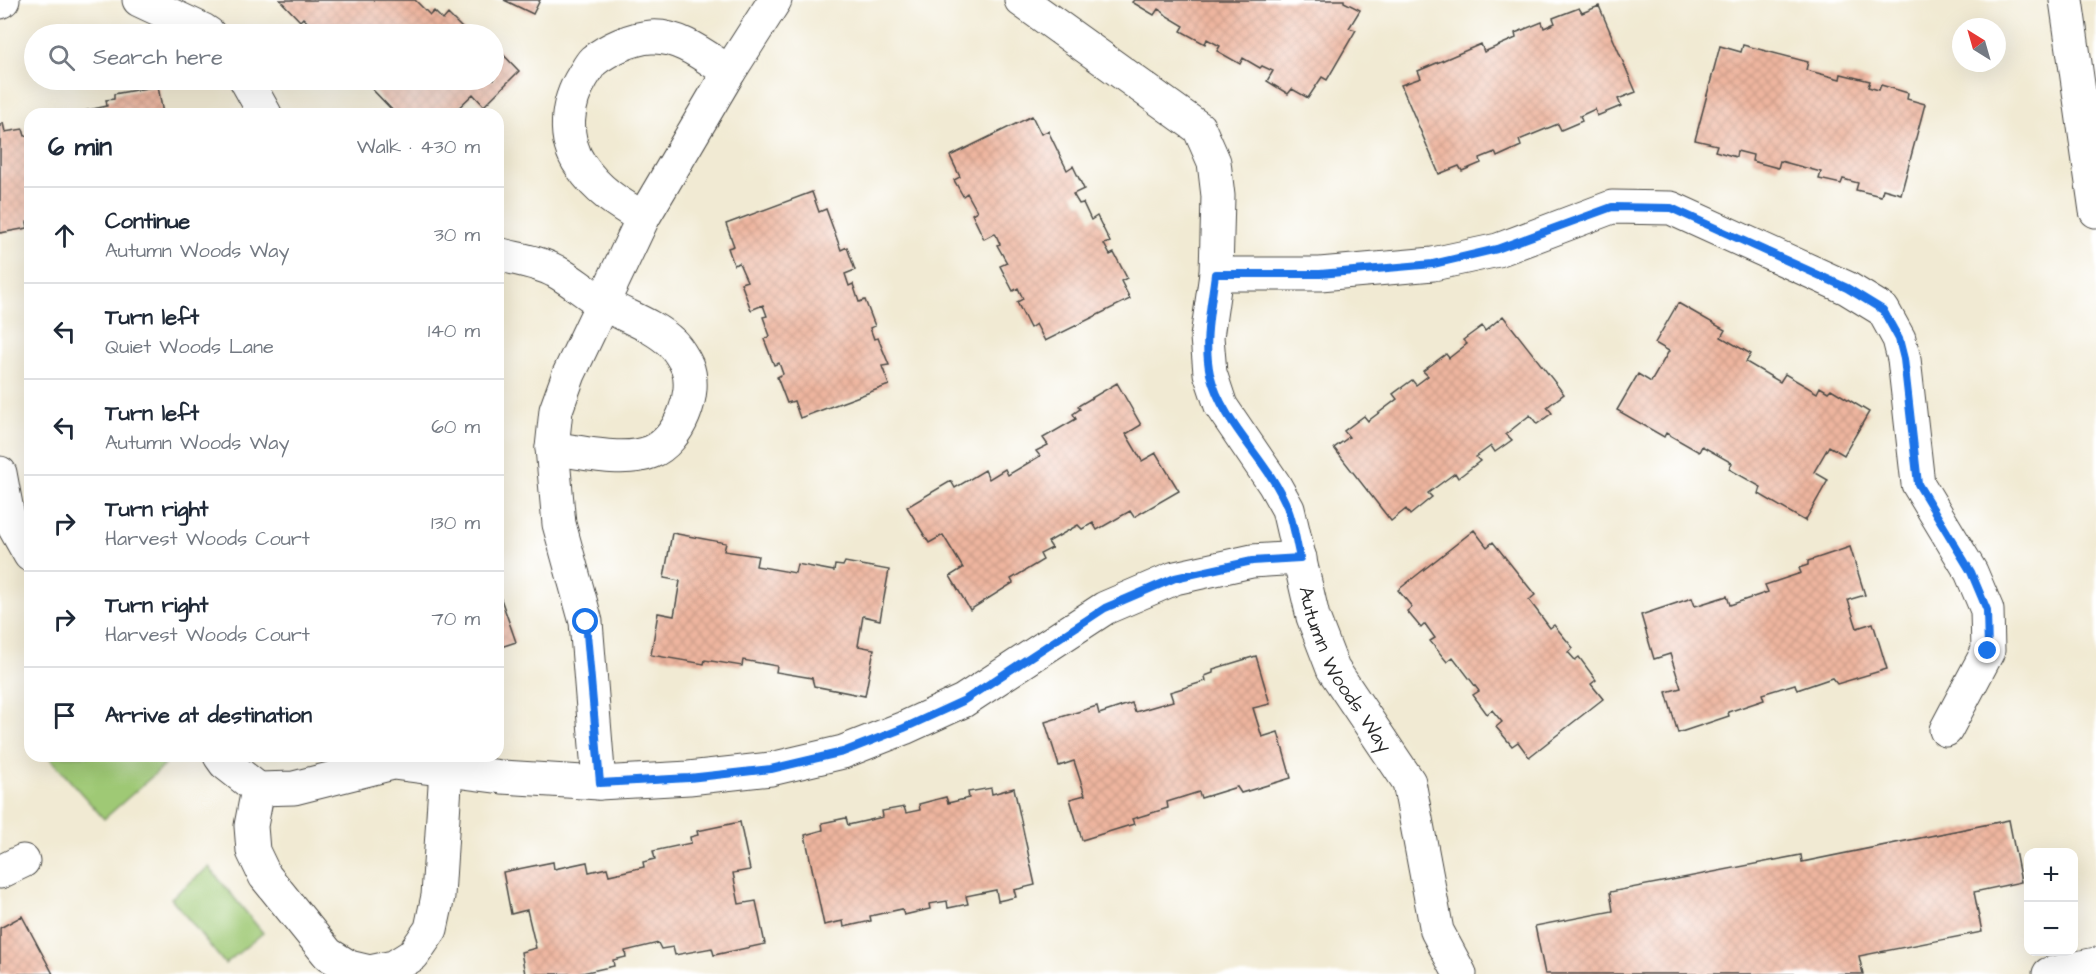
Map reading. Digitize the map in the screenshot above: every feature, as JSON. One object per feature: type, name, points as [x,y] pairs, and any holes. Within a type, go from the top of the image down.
[{"type":"street","points":[[139,0],[190,24]]},
{"type":"street","points":[[600,783],[586,622],[559,524],[552,448],[556,410],[569,374],[643,218],[729,72],[775,0]]},
{"type":"street","name":"Autumn Woods Way","points":[[1021,0],[1054,11],[1199,128],[1214,162],[1218,196],[1215,274],[1207,337],[1210,374],[1221,406],[1274,484],[1288,509],[1313,617],[1333,669],[1409,782],[1437,931],[1460,974]]},
{"type":"street","points":[[2066,0],[2096,211]]},
{"type":"street","points":[[643,218],[606,196],[580,165],[571,146],[568,115],[574,89],[592,62],[618,45],[652,37],[672,40],[693,49],[729,72]]},
{"type":"street","points":[[252,90],[262,108]]},
{"type":"street","points":[[1215,274],[1320,274],[1433,264],[1497,249],[1612,207],[1671,208],[1847,288],[1883,310],[1899,339],[1904,359],[1918,484],[1971,572],[1987,610],[1988,651],[1946,730]]},
{"type":"street","points":[[504,256],[554,270],[604,304],[648,326],[672,343],[687,366],[689,398],[686,412],[666,441],[652,452],[630,456],[601,455],[552,448]]},
{"type":"street","points":[[0,473],[8,516],[24,544]]},
{"type":"street","points":[[224,762],[258,789],[294,788],[393,763],[502,777],[600,783],[689,778],[771,769],[843,752],[963,701],[1105,608],[1175,578],[1252,561],[1300,558]]},
{"type":"street","points":[[258,789],[251,826],[253,851],[265,876],[328,954],[349,966],[370,972],[394,968],[413,954],[431,929],[438,896],[446,769]]},
{"type":"street","points":[[2049,974],[2096,964]]},
{"type":"green space","points":[[53,762],[162,762],[165,765],[104,819]]},
{"type":"green space","points":[[209,867],[263,933],[225,964],[171,898]]},
{"type":"building","points":[[280,0],[415,0],[430,15],[434,11],[443,20],[448,14],[458,24],[309,24],[303,18],[300,21]]},
{"type":"building","points":[[504,0],[540,0],[533,14]]},
{"type":"building","points":[[1134,0],[1344,0],[1360,10],[1349,28],[1356,30],[1327,80],[1322,77],[1308,98],[1292,89],[1288,94],[1267,81],[1273,71],[1262,66],[1260,68],[1243,58],[1240,64],[1217,51],[1220,46],[1207,39],[1205,44],[1181,31],[1184,26],[1163,12],[1158,9],[1154,15],[1132,2]]},
{"type":"building","points":[[1599,6],[1636,92],[1618,99],[1621,106],[1597,116],[1595,109],[1580,116],[1582,121],[1561,130],[1558,124],[1519,140],[1521,146],[1497,157],[1495,152],[1480,158],[1481,163],[1462,171],[1459,166],[1439,174],[1401,85],[1421,78],[1418,71],[1481,44],[1484,52],[1516,38],[1515,33],[1542,22],[1544,28],[1555,23],[1553,18],[1579,8],[1582,13]]},
{"type":"building","points":[[1743,45],[1808,62],[1806,70],[1840,79],[1841,74],[1870,81],[1868,87],[1879,90],[1881,85],[1908,93],[1907,99],[1925,104],[1901,194],[1883,189],[1881,196],[1856,190],[1858,183],[1843,179],[1841,184],[1819,179],[1821,172],[1780,161],[1778,168],[1752,161],[1753,155],[1737,151],[1736,157],[1715,151],[1717,145],[1695,140],[1720,46],[1741,52]]},
{"type":"building","points":[[504,55],[519,71],[504,86]]},
{"type":"building","points":[[136,90],[159,90],[162,108],[98,108],[107,106],[106,100],[114,99],[114,94]]},
{"type":"building","points":[[373,90],[500,90],[484,106],[473,94],[458,108],[390,108]]},
{"type":"building","points":[[1032,116],[1041,134],[1048,131],[1067,170],[1073,166],[1084,189],[1073,194],[1079,204],[1083,203],[1091,220],[1097,216],[1110,242],[1104,244],[1110,255],[1114,253],[1127,278],[1121,281],[1130,299],[1045,341],[1036,324],[1030,328],[1017,302],[1023,299],[1018,288],[1013,291],[1000,266],[1007,263],[997,245],[1000,244],[995,233],[984,239],[972,214],[977,211],[967,193],[963,196],[954,180],[960,177],[950,156]]},
{"type":"building","points":[[3,123],[5,132],[23,129],[24,132],[24,229],[0,233],[0,124]]},
{"type":"building","points":[[812,192],[819,212],[826,209],[841,250],[847,247],[855,270],[845,274],[849,286],[853,284],[859,302],[865,300],[875,326],[870,328],[874,339],[878,338],[889,365],[882,366],[889,385],[800,418],[794,401],[787,403],[777,377],[783,374],[779,363],[774,365],[764,339],[770,336],[763,317],[767,316],[763,305],[751,310],[741,283],[747,281],[739,263],[734,265],[728,248],[734,246],[726,224]]},
{"type":"building","points":[[1678,303],[1725,330],[1721,337],[1751,354],[1746,362],[1780,382],[1785,374],[1817,393],[1820,387],[1828,392],[1831,389],[1869,412],[1844,455],[1829,446],[1814,472],[1828,480],[1805,521],[1759,494],[1761,487],[1729,469],[1732,463],[1702,446],[1699,452],[1666,433],[1664,437],[1617,410],[1638,374],[1651,382],[1669,351],[1655,343]]},
{"type":"building","points":[[1503,316],[1564,394],[1547,407],[1552,413],[1537,424],[1530,415],[1506,434],[1512,440],[1495,452],[1491,446],[1476,457],[1480,461],[1458,478],[1455,473],[1428,493],[1432,497],[1410,515],[1406,509],[1391,521],[1334,448],[1349,437],[1344,431],[1364,416],[1368,421],[1397,399],[1393,394],[1412,380],[1416,385],[1428,376],[1423,371],[1446,354],[1449,358],[1467,344],[1463,340],[1482,326],[1485,331]]},
{"type":"building","points":[[1117,383],[1141,425],[1126,434],[1142,461],[1156,453],[1179,491],[1134,517],[1130,511],[1097,530],[1093,523],[1082,529],[1078,525],[1048,542],[1052,548],[1040,554],[1043,560],[1011,579],[1013,583],[970,610],[950,576],[963,568],[943,535],[929,543],[907,507],[951,481],[955,488],[985,470],[989,479],[1005,469],[1008,475],[1040,456],[1036,451],[1048,445],[1043,438],[1076,419],[1073,414],[1080,409],[1078,406]]},
{"type":"building","points":[[1474,530],[1487,547],[1493,542],[1535,595],[1529,600],[1550,628],[1554,625],[1573,648],[1568,652],[1575,660],[1579,657],[1596,680],[1591,684],[1603,699],[1529,757],[1518,742],[1512,746],[1496,727],[1502,722],[1492,710],[1487,714],[1473,695],[1479,691],[1453,657],[1447,662],[1430,641],[1435,638],[1425,624],[1421,628],[1407,611],[1412,607],[1398,590]]},
{"type":"building","points":[[672,533],[726,543],[724,551],[758,556],[756,566],[795,573],[797,564],[834,571],[835,565],[843,566],[845,562],[889,570],[880,620],[863,616],[858,646],[874,649],[865,696],[814,686],[812,678],[776,672],[777,666],[743,660],[742,666],[705,660],[704,664],[651,655],[658,613],[674,616],[680,581],[664,578]]},
{"type":"building","points":[[1850,547],[1865,595],[1848,600],[1857,628],[1873,623],[1887,669],[1837,684],[1832,678],[1797,690],[1795,684],[1762,694],[1764,700],[1728,712],[1729,716],[1678,733],[1666,692],[1681,688],[1670,654],[1654,659],[1641,615],[1692,598],[1695,606],[1727,596],[1730,605],[1768,592],[1765,585],[1801,573],[1799,568],[1808,565],[1808,561]]},
{"type":"building","points":[[504,608],[516,642],[504,646]]},
{"type":"building","points":[[1256,656],[1270,704],[1253,708],[1262,737],[1278,732],[1291,778],[1241,793],[1237,787],[1201,798],[1199,792],[1167,802],[1168,808],[1132,819],[1134,824],[1082,840],[1070,799],[1085,795],[1074,761],[1059,766],[1045,722],[1097,706],[1099,714],[1132,703],[1135,712],[1173,701],[1170,692],[1206,681],[1205,676],[1213,673],[1213,669]]},
{"type":"building","points":[[991,788],[992,794],[1014,788],[1035,885],[1014,890],[1016,897],[998,901],[996,890],[966,896],[968,904],[948,908],[947,901],[929,904],[930,909],[904,915],[902,909],[870,916],[871,921],[844,927],[843,921],[824,925],[805,835],[823,830],[822,823],[846,818],[848,825],[883,817],[882,811],[904,807],[906,813],[920,810],[919,804],[946,797],[948,803],[969,798],[968,792]]},
{"type":"building","points":[[2009,820],[2021,882],[1974,892],[1982,932],[1859,956],[1863,974],[1545,974],[1535,926],[1613,911],[1610,892],[1801,855],[1802,862]]},
{"type":"building","points":[[740,822],[750,870],[733,873],[739,904],[756,901],[765,944],[714,955],[712,948],[675,955],[673,947],[661,949],[658,943],[625,951],[626,957],[613,960],[614,966],[578,974],[525,974],[521,952],[536,948],[527,910],[511,914],[503,872],[553,862],[554,869],[587,862],[589,872],[607,868],[609,875],[644,867],[643,862],[655,859],[653,851],[691,843],[690,837],[698,835],[697,831]]},
{"type":"building","points":[[22,916],[53,974],[0,974],[0,928]]},
{"type":"route","points":[[586,622],[600,783],[689,778],[771,769],[843,752],[963,701],[1105,608],[1175,578],[1252,561],[1300,558],[1288,509],[1274,484],[1221,406],[1210,374],[1207,337],[1215,274],[1320,274],[1433,264],[1497,249],[1612,207],[1671,208],[1847,288],[1883,310],[1899,339],[1904,359],[1918,484],[1971,572],[1987,610],[1988,651]]}]
